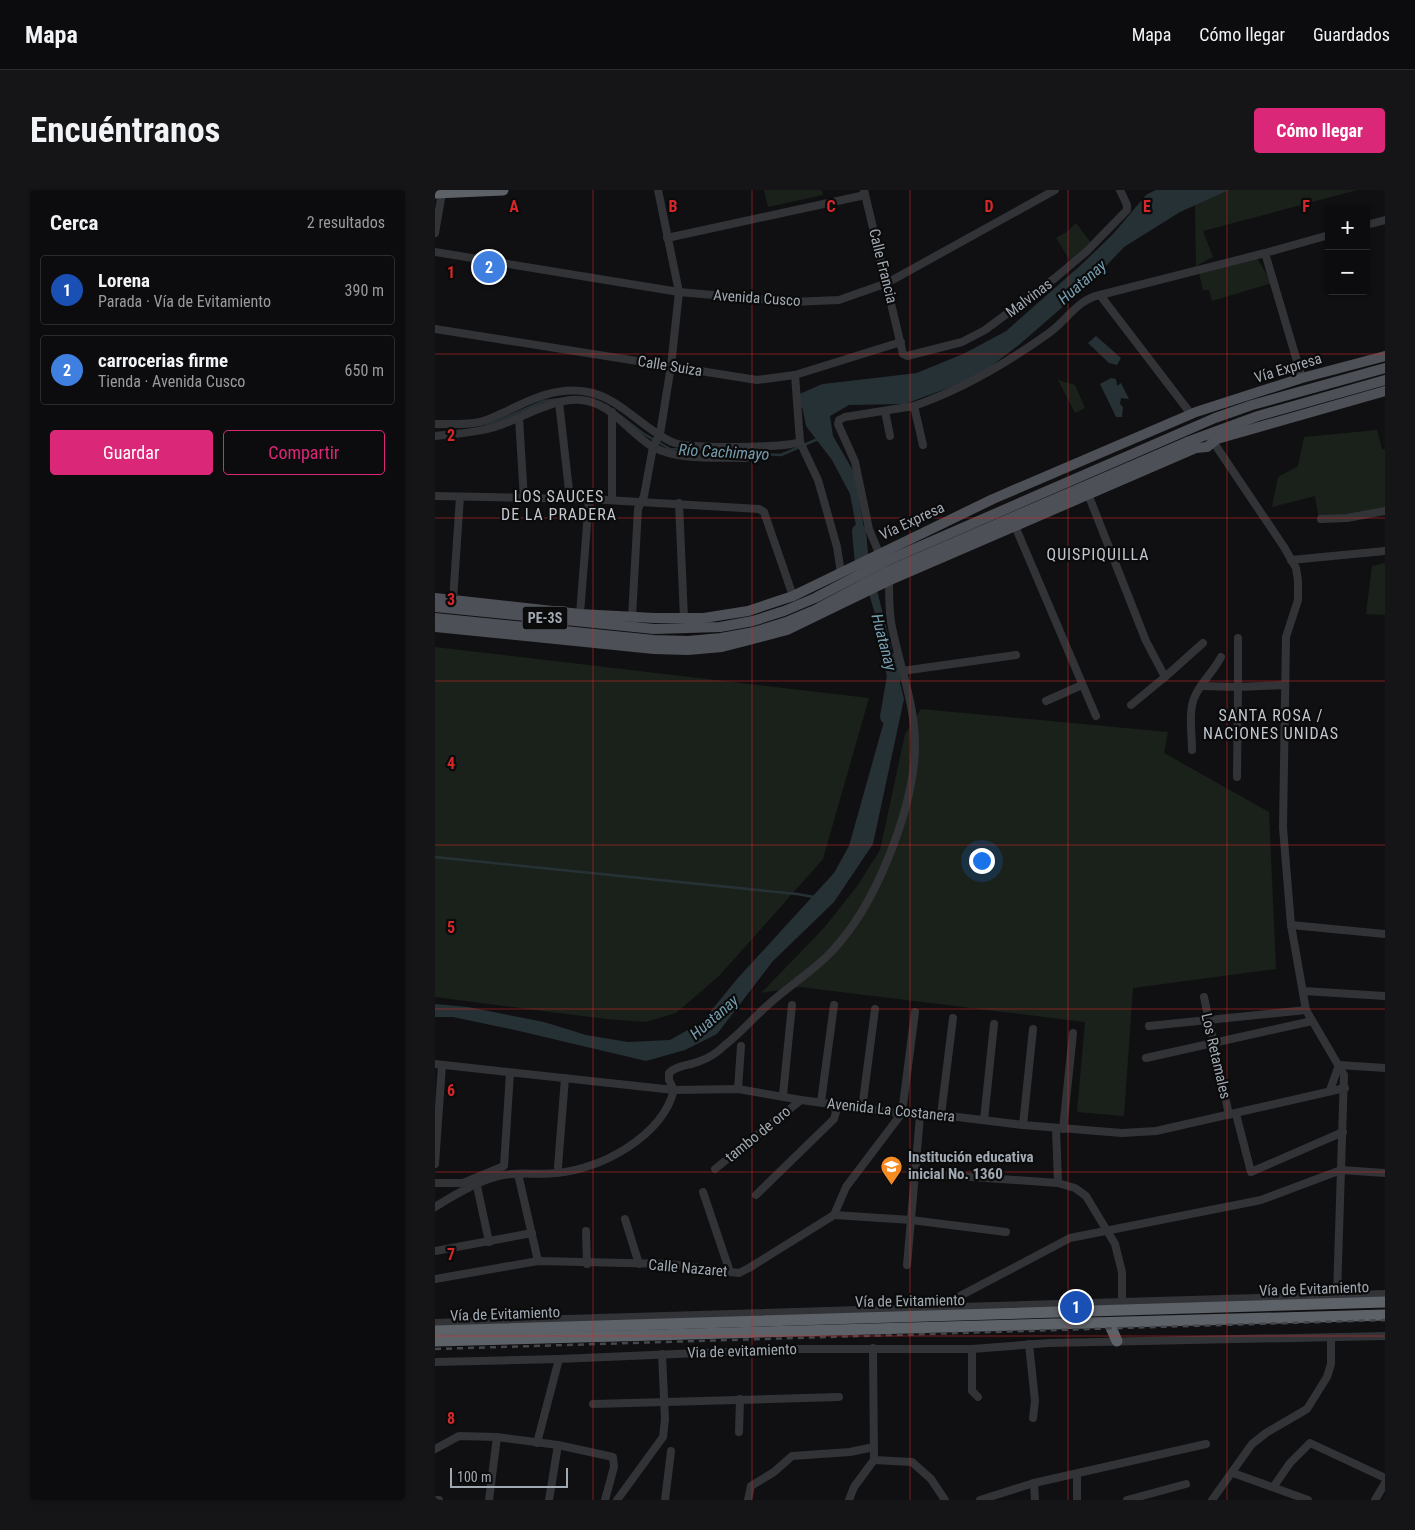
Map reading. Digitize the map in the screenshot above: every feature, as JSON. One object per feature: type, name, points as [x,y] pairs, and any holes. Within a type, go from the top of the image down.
[{"type":"highway","points":[[439,193],[503,190]]},
{"type":"highway","name":"Vía de Evitamiento","points":[[435,1331],[1281,1301],[1385,1302]]},
{"type":"highway","name":"Vía de Evitamiento","points":[[435,1341],[1385,1315]]},
{"type":"highway","points":[[1109,1323],[1117,1342]]},
{"type":"main road","name":"Vía Expresa","points":[[884,567],[993,499],[1189,415],[1302,378],[1385,356]]},
{"type":"main road","name":"Vía Expresa","points":[[435,607],[654,629],[687,630],[753,621],[815,598],[1182,431],[1253,405],[1385,368]]},
{"type":"main road","name":"Vía Expresa","points":[[435,598],[580,614],[632,617],[684,618],[741,612],[793,596],[845,584],[1191,445],[1207,447],[1217,437],[1315,398],[1385,380]]},
{"type":"main road","name":"Vía Expresa","points":[[1217,437],[1385,391]]},
{"type":"main road","points":[[1202,411],[1215,418],[1217,437]]},
{"type":"main road","points":[[1189,415],[1182,431],[1191,445]]},
{"type":"main road","name":"Vía Expresa","points":[[884,567],[1015,526],[1191,445]]},
{"type":"main road","name":"Vía Expresa","points":[[435,627],[614,646],[688,650],[730,645],[787,630],[845,584]]},
{"type":"main road","name":"Vía Expresa","points":[[435,618],[654,640],[696,641],[754,632],[787,622],[817,609],[845,584]]},
{"type":"street","points":[[632,617],[638,509],[642,501],[654,445],[660,435],[671,366],[679,292],[658,190]]},
{"type":"street","name":"Avenida Cusco","points":[[435,252],[679,292],[809,302],[839,300],[887,283],[1055,190]]},
{"type":"street","name":"Malvinas","points":[[901,342],[903,354],[907,356],[962,342],[985,330],[1055,278],[1085,252],[1127,210],[1127,205],[1120,190]]},
{"type":"street","points":[[435,233],[439,193]]},
{"type":"street","points":[[667,238],[865,193]]},
{"type":"street","name":"Calle Francia","points":[[865,193],[901,342]]},
{"type":"street","points":[[1370,224],[1385,220]]},
{"type":"street","points":[[435,1207],[456,1194],[490,1179],[518,1174],[558,1173],[603,1162],[621,1152],[656,1124],[668,1106],[674,1090],[669,1080],[669,1073],[674,1068],[700,1061],[726,1045],[769,1004],[841,942],[868,901],[900,824],[909,786],[915,746],[914,725],[891,621],[884,567],[869,529],[855,462],[838,424],[839,420],[845,417],[914,406],[977,380],[1051,332],[1086,299],[1325,236]]},
{"type":"street","points":[[1265,253],[1302,378]]},
{"type":"street","points":[[1100,295],[1189,415]]},
{"type":"street","name":"Calle Suiza","points":[[435,329],[757,380],[795,375],[901,342]]},
{"type":"street","points":[[795,375],[800,442],[818,480],[837,547],[845,584]]},
{"type":"street","points":[[435,424],[482,422],[531,399],[551,393],[573,391],[589,392],[605,398],[673,443],[777,447],[800,442]]},
{"type":"street","points":[[435,436],[464,434],[494,427],[559,402],[582,400],[594,402],[612,412],[654,445],[676,454],[746,458]]},
{"type":"street","points":[[559,402],[570,499]]},
{"type":"street","points":[[914,406],[923,445]]},
{"type":"street","points":[[885,411],[890,436]]},
{"type":"street","points":[[612,412],[612,500]]},
{"type":"street","points":[[519,418],[524,499]]},
{"type":"street","name":"Vía de Evitamiento","points":[[1217,437],[1296,568],[1299,589],[1296,608],[1286,637],[1283,828],[1291,925],[1306,1010],[1344,1075],[1337,1295]]},
{"type":"street","points":[[1088,494],[1146,641],[1165,677]]},
{"type":"street","points":[[435,496],[642,501],[762,510],[793,596]]},
{"type":"street","points":[[453,600],[460,497]]},
{"type":"street","points":[[580,614],[589,499]]},
{"type":"street","points":[[679,503],[684,618]]},
{"type":"street","points":[[1321,519],[1347,518],[1385,510]]},
{"type":"street","points":[[1015,526],[1096,716]]},
{"type":"street","points":[[1291,560],[1385,551]]},
{"type":"street","points":[[1237,777],[1238,638]]},
{"type":"street","points":[[1131,705],[1203,643]]},
{"type":"street","points":[[902,671],[1016,655]]},
{"type":"street","points":[[1192,750],[1192,704],[1201,686],[1216,668],[1221,657]]},
{"type":"street","points":[[1046,701],[1082,685]]},
{"type":"street","points":[[1201,686],[1285,685]]},
{"type":"street","points":[[1291,925],[1385,934]]},
{"type":"street","points":[[1303,991],[1385,996]]},
{"type":"street","name":"Los Retamales","points":[[1203,997],[1213,1045],[1251,1172],[1343,1132]]},
{"type":"street","points":[[821,1102],[834,1004]]},
{"type":"street","points":[[783,1096],[792,1005]]},
{"type":"street","points":[[862,1109],[875,1009]]},
{"type":"street","points":[[1149,1026],[1306,1010]]},
{"type":"street","points":[[915,1012],[901,1113],[846,1187],[834,1215],[911,1220],[1006,1232]]},
{"type":"street","points":[[941,1115],[953,1018]]},
{"type":"street","points":[[1147,1058],[1213,1045],[1312,1021]]},
{"type":"street","points":[[984,1120],[994,1024]]},
{"type":"street","points":[[1023,1125],[1033,1029]]},
{"type":"street","points":[[1058,1183],[1060,1128],[1073,1033]]},
{"type":"street","points":[[738,1088],[741,1046]]},
{"type":"street","points":[[435,1164],[439,1064]]},
{"type":"street","name":"Avenida La Costanera","points":[[439,1064],[674,1090],[738,1088],[801,1100],[920,1116],[941,1115],[1023,1125],[1122,1133],[1156,1131],[1345,1088]]},
{"type":"street","points":[[1330,1090],[1339,1065],[1385,1068]]},
{"type":"street","points":[[435,1183],[463,1183],[504,1166],[510,1072]]},
{"type":"street","points":[[558,1167],[565,1078]]},
{"type":"street","name":"tambo de oro","points":[[715,1168],[801,1100]]},
{"type":"street","points":[[755,1196],[834,1119],[836,1112],[834,1105]]},
{"type":"street","points":[[907,1265],[920,1116]]},
{"type":"street","points":[[960,1307],[957,1301],[960,1296],[1070,1238],[1261,1200],[1341,1170],[1385,1173]]},
{"type":"street","points":[[915,1173],[1058,1183],[1075,1188],[1086,1196],[1115,1244],[1122,1272],[1122,1302]]},
{"type":"street","points":[[518,1174],[539,1261]]},
{"type":"street","points":[[477,1186],[489,1242]]},
{"type":"street","points":[[703,1192],[729,1272]]},
{"type":"street","name":"Calle Nazaret","points":[[435,1279],[539,1261],[587,1264],[670,1264],[739,1273],[834,1215]]},
{"type":"street","points":[[625,1219],[639,1264]]},
{"type":"street","points":[[586,1231],[587,1264]]},
{"type":"street","points":[[435,1251],[532,1233]]},
{"type":"street","points":[[435,1323],[1122,1302],[1281,1301],[1337,1295],[1385,1294]]},
{"type":"street","name":"Via de evitamiento","points":[[435,1362],[559,1360],[662,1354],[873,1348],[972,1348],[1049,1342],[1385,1336]]},
{"type":"street","points":[[1212,1500],[1252,1444],[1266,1432],[1307,1409],[1329,1370],[1331,1338]]},
{"type":"street","points":[[1029,1344],[1035,1401],[1033,1418]]},
{"type":"street","points":[[849,1500],[854,1487],[874,1460],[873,1348]]},
{"type":"street","points":[[972,1348],[972,1391],[978,1397]]},
{"type":"street","points":[[617,1500],[663,1438],[662,1354]]},
{"type":"street","points":[[537,1443],[559,1360]]},
{"type":"street","points":[[593,1404],[839,1397]]},
{"type":"street","points":[[739,1432],[740,1399]]},
{"type":"street","points":[[435,1449],[459,1436],[497,1437],[558,1445],[613,1457],[614,1466],[605,1500]]},
{"type":"street","points":[[489,1500],[497,1437]]},
{"type":"street","points":[[980,1500],[1034,1483],[1077,1475],[1206,1444]]},
{"type":"street","points":[[1274,1486],[1290,1463],[1310,1444],[1385,1478]]},
{"type":"street","points":[[549,1500],[558,1445]]},
{"type":"street","points":[[748,1500],[751,1486],[774,1472],[782,1462],[792,1456],[850,1452],[874,1447]]},
{"type":"street","points":[[665,1500],[671,1451]]},
{"type":"street","points":[[874,1460],[912,1462],[931,1479],[945,1500]]},
{"type":"street","points":[[1233,1473],[1274,1486],[1308,1500]]},
{"type":"street","points":[[1077,1475],[1077,1500]]},
{"type":"street","points":[[1034,1483],[1035,1500]]},
{"type":"street","points":[[1375,1500],[1385,1483]]},
{"type":"street","points":[[1127,1500],[1186,1484]]},
{"type":"street","points":[[1161,1490],[1161,1500]]},
{"type":"shaded area","points":[[764,190],[822,190],[823,195],[768,207]]},
{"type":"shaded area","points":[[1229,190],[1357,190],[1203,231],[1213,257],[1196,266],[1195,205]]},
{"type":"shaded area","points":[[1076,223],[1091,243],[1071,262],[1056,238],[1068,231]]},
{"type":"shaded area","points":[[1257,258],[1272,283],[1212,301],[1209,290],[1203,290],[1199,273]]},
{"type":"shaded area","points":[[1058,380],[1075,385],[1085,408],[1075,413]]},
{"type":"shaded area","points":[[1377,430],[1382,449],[1385,449],[1385,512],[1319,520],[1315,496],[1272,507],[1278,477],[1298,466],[1304,437]]},
{"type":"shaded area","points":[[1385,563],[1385,615],[1366,614],[1372,566]]},
{"type":"shaded area","points":[[435,647],[869,698],[823,859],[719,976],[676,1013],[646,1022],[606,1019],[435,997]]},
{"type":"shaded area","points":[[921,709],[1168,732],[1164,753],[1269,812],[1276,969],[1133,988],[1124,1116],[1077,1112],[1085,1022],[800,987],[761,993],[824,928],[858,885],[880,850],[905,734]]},
{"type":"water","points":[[1172,190],[1229,190],[1180,212],[1124,247],[1089,284],[1020,344],[977,377],[905,404],[849,405],[830,416],[833,436],[855,474],[868,554],[904,699],[873,844],[834,902],[773,961],[717,1034],[685,1050],[646,1061],[453,1017],[435,1017],[435,1004],[468,1007],[544,1022],[586,1035],[628,1042],[670,1040],[702,1022],[737,979],[834,873],[849,846],[890,700],[894,676],[869,594],[850,494],[832,460],[806,426],[801,401],[824,391],[918,380],[967,360],[1010,337],[1118,239],[1151,200]]},
{"type":"water","points":[[1096,336],[1121,358],[1117,365],[1109,363],[1088,343]]},
{"type":"water","points":[[1111,378],[1116,379],[1117,386],[1121,383],[1129,399],[1121,398],[1120,404],[1123,407],[1122,417],[1116,417],[1100,384]]},
{"type":"waterway","name":"Huatanay","points":[[801,401],[824,391],[918,380],[967,360],[1010,337],[1118,239],[1151,200],[1172,190]]},
{"type":"waterway","name":"Río Cachimayo","points":[[486,426],[544,401],[560,399]]},
{"type":"waterway","name":"Río Cachimayo","points":[[606,405],[644,434],[670,449],[781,455],[818,439]]},
{"type":"waterway","name":"Huatanay","points":[[859,531],[863,575]]},
{"type":"waterway","name":"Huatanay","points":[[887,717],[894,676],[890,659]]},
{"type":"waterway","points":[[435,857],[814,897]]},
{"type":"railway","points":[[435,1349],[1385,1320]]},
{"type":"place","name":"carrocerias firme","points":[[489,267]]},
{"type":"place","name":"Institución educativa inicial No. 1360","points":[[892,1185]]},
{"type":"place","name":"Lorena","points":[[1076,1307]]},
{"type":"district","name":"LOS SAUCES DE LA PRADERA","points":[[559,505]]},
{"type":"district","name":"QUISPIQUILLA","points":[[1098,554]]},
{"type":"district","name":"SANTA ROSA / NACIONES UNIDAS","points":[[1271,724]]}]
